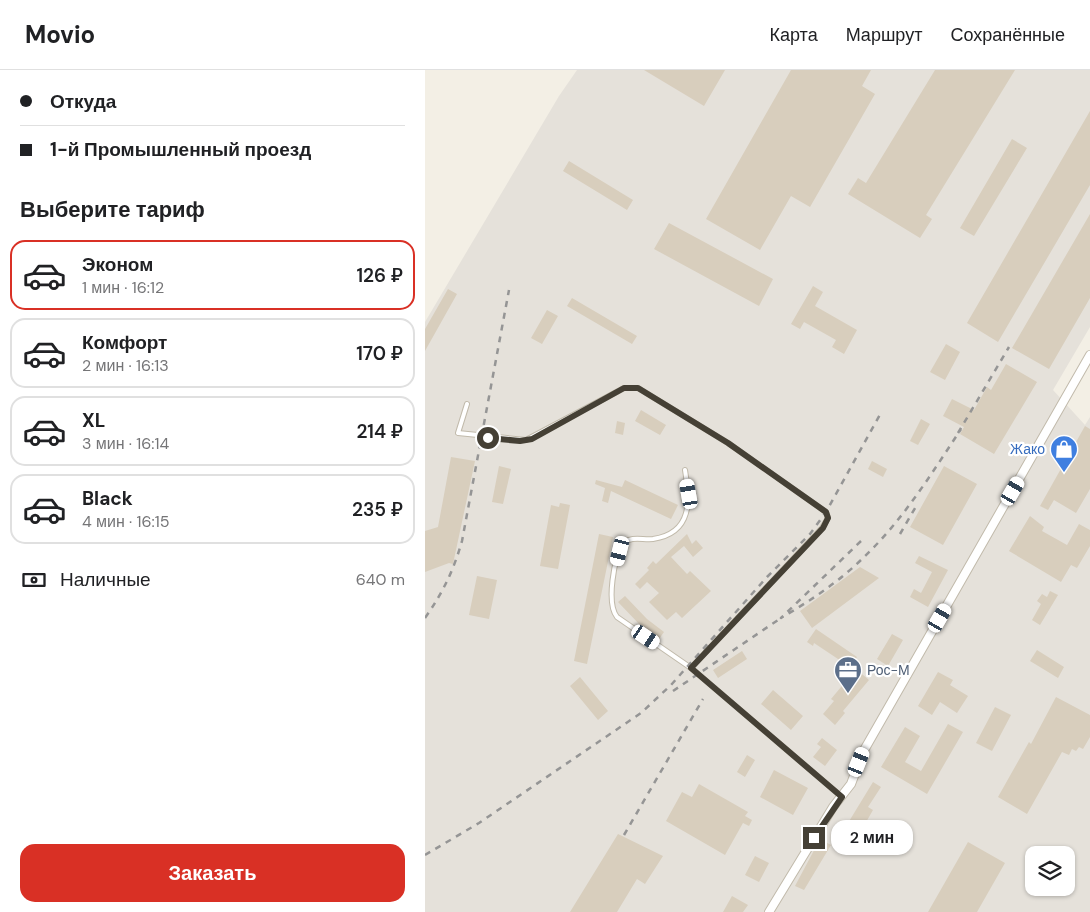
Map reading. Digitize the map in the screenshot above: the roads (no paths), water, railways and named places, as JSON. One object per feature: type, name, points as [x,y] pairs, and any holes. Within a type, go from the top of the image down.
[{"type":"street","points":[[769,912],[833,807],[854,778],[863,752],[1090,355]]},
{"type":"lane","points":[[467,404],[458,433],[526,440],[624,388],[638,388],[728,443],[826,512],[828,518],[823,528],[691,668]]},
{"type":"lane","points":[[685,470],[689,494],[687,515],[676,529],[662,537],[630,539],[623,543],[615,571],[611,604],[612,611],[617,617],[691,668],[842,797]]},
{"type":"railway","points":[[425,618],[447,581],[462,541],[509,290]]},
{"type":"railway","points":[[958,433],[1009,347]]},
{"type":"railway","points":[[425,855],[479,823],[641,713],[671,685],[767,577],[810,534],[826,512],[882,411]]},
{"type":"railway","points":[[861,541],[781,618],[814,598],[835,582],[855,566],[878,543],[916,496],[961,429]]},
{"type":"railway","points":[[900,534],[918,503]]},
{"type":"railway","points":[[673,691],[781,618]]},
{"type":"railway","points":[[624,835],[703,699]]},
{"type":"place","name":"Жако","points":[[1064,473]]},
{"type":"place","name":"Рос-М","points":[[848,694]]}]
